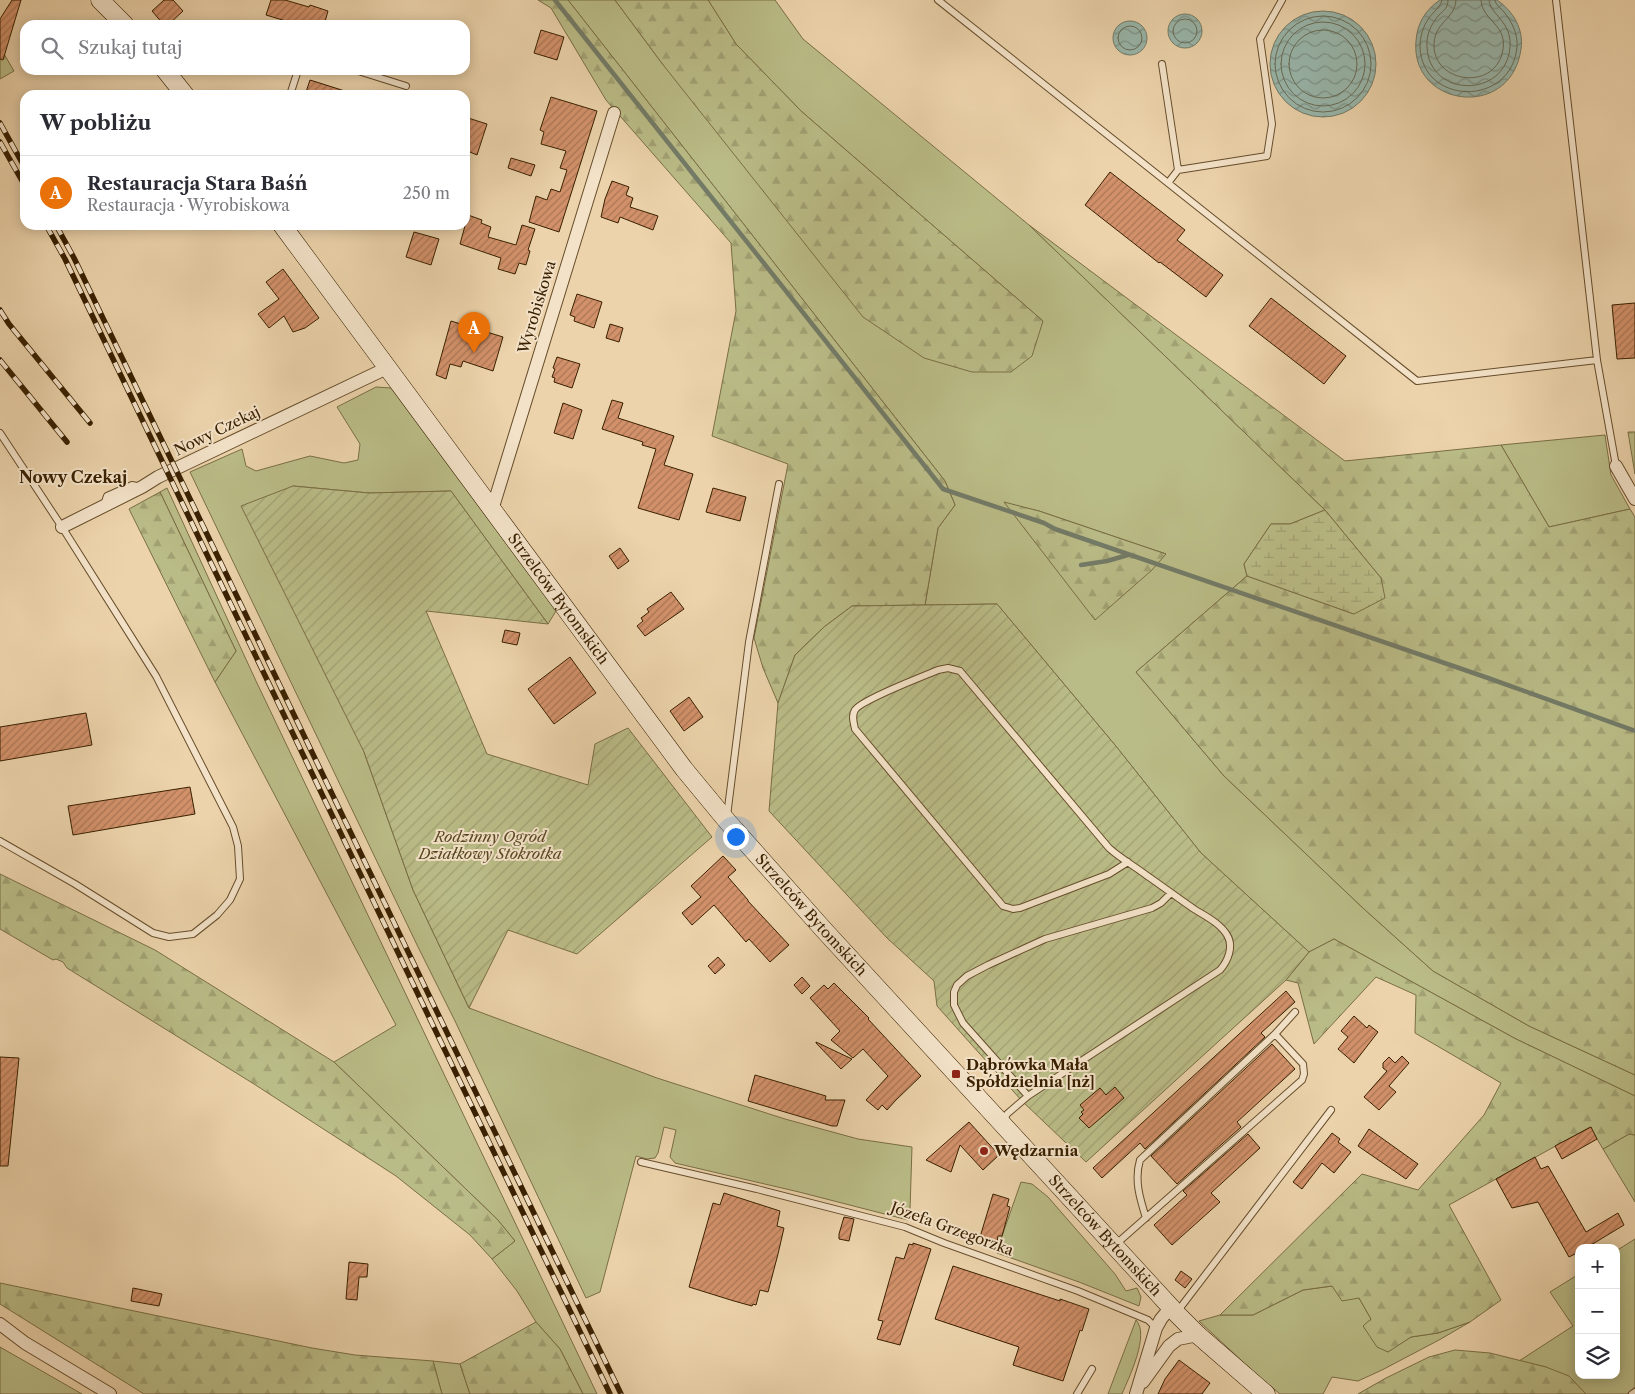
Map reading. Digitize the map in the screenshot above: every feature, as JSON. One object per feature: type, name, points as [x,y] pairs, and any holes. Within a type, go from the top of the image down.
[{"type":"street","points":[[100,0],[120,20]]},
{"type":"street","points":[[169,75],[181,90]]},
{"type":"street","name":"Wyrobiskowa","points":[[492,510],[614,113]]},
{"type":"street","name":"Strzelców Bytomskich","points":[[286,230],[684,769],[726,821],[1175,1312],[1198,1335],[1266,1394]]},
{"type":"street","name":"Nowy Czekaj","points":[[62,527],[166,473],[387,368]]},
{"type":"street","points":[[1616,466],[1635,500]]},
{"type":"street","points":[[1137,1391],[1156,1328],[1161,1319],[1175,1312]]},
{"type":"street","points":[[1169,1346],[1175,1312]]},
{"type":"street","points":[[0,1324],[25,1343],[110,1394]]},
{"type":"street","points":[[1137,1391],[1169,1346],[1178,1339],[1198,1335]]},
{"type":"lane","points":[[938,0],[1417,381],[1597,360]]},
{"type":"lane","points":[[1168,183],[1178,170],[1268,156],[1272,124],[1260,39],[1282,0]]},
{"type":"lane","points":[[1556,0],[1597,360],[1616,466]]},
{"type":"lane","points":[[1162,64],[1178,170]]},
{"type":"lane","points":[[292,90],[296,75]]},
{"type":"lane","points":[[371,75],[406,86]]},
{"type":"lane","points":[[0,433],[156,676],[233,827],[238,846],[240,878],[230,900],[217,915],[194,934],[168,937],[153,933],[75,884],[0,841]]},
{"type":"lane","points":[[726,821],[749,642],[779,484]]},
{"type":"lane","points":[[1002,1124],[1007,1114],[1028,1096],[1220,970],[1224,965],[1230,947],[1227,934],[1220,926],[1109,848],[960,671],[948,668],[938,670],[867,701],[856,708],[853,714],[855,729],[1003,906],[1013,909],[1020,908],[1109,874],[1128,862]]},
{"type":"lane","points":[[1028,1096],[963,1023],[954,1005],[954,992],[957,985],[968,976],[1019,950],[1045,940],[1152,908],[1171,893]]},
{"type":"lane","points":[[1146,1218],[1138,1189],[1137,1172],[1140,1160],[1276,1034],[1295,1012]]},
{"type":"lane","points":[[1114,1246],[1302,1080],[1304,1074],[1303,1064],[1276,1034]]},
{"type":"lane","points":[[1175,1312],[1331,1110]]},
{"type":"lane","name":"Józefa Grzegorzka","points":[[641,1162],[748,1186],[905,1227],[1078,1291],[1148,1320],[1156,1328]]},
{"type":"lane","points":[[1077,1394],[1092,1369]]},
{"type":"green space","points":[[538,0],[568,0],[945,481],[955,505],[938,528],[925,605],[852,606],[824,627],[795,655],[778,703],[763,668],[754,638],[788,464],[712,436],[736,311],[731,243],[606,100],[551,8]]},
{"type":"green space","points":[[568,0],[615,0],[664,66],[1043,321],[801,111],[736,44],[708,0],[775,0],[803,39],[1029,225],[1325,510],[1290,524],[1271,524],[1244,564],[1247,576],[1136,672],[1224,776],[1364,909],[1433,971],[1529,1026],[1635,1075],[1635,1096],[1516,1039],[1334,939],[1309,952],[1201,853],[1115,745],[997,604],[925,605],[938,528],[955,505],[945,481]],"holes":[[[1005,503],[1039,511],[1166,554]]]},
{"type":"green space","points":[[615,0],[708,0],[736,44],[801,111],[1043,321],[1032,356],[1011,372],[972,372],[924,358],[863,317],[664,66]]},
{"type":"green space","points":[[0,47],[14,71],[0,79]]},
{"type":"green space","points":[[1029,225],[1345,461],[1501,445],[1549,527],[1630,509],[1635,517],[1635,1075],[1529,1026],[1433,971],[1364,909],[1224,776],[1136,672],[1247,576],[1354,614],[1381,578],[1325,510]]},
{"type":"green space","points":[[376,387],[391,388],[556,611],[548,624],[451,491],[369,493],[293,486],[364,752],[413,890],[469,1008],[657,1078],[785,1119],[858,1139],[912,1147],[908,1220],[675,1163],[670,1157],[676,1130],[664,1127],[655,1158],[647,1159],[636,1156],[600,1292],[586,1298],[455,1021],[190,472],[242,449],[246,466],[256,471],[310,456],[344,463],[358,460],[360,444],[337,407]]},
{"type":"green space","points":[[1628,432],[1635,432],[1635,474]]},
{"type":"green space","points":[[1605,435],[1611,475],[1630,509],[1549,527],[1501,445]]},
{"type":"green space","name":"Rodzinny Ogród Działkowy Stokrotka","points":[[293,486],[369,493],[451,491],[548,624],[426,611],[487,754],[588,785],[595,744],[628,728],[712,837],[577,954],[508,930],[469,1008],[413,890],[364,752],[241,506]]},
{"type":"green space","points":[[167,488],[256,681],[597,1394],[583,1394],[560,1349],[536,1322],[517,1291],[492,1259],[515,1241],[497,1219],[334,1062],[396,1025],[215,682],[236,651],[160,492]]},
{"type":"green space","points":[[160,492],[236,651],[215,682],[129,509]]},
{"type":"green space","points":[[1004,502],[1039,511],[1166,554],[1152,570],[1095,620]]},
{"type":"green space","points":[[1325,510],[1381,578],[1385,598],[1354,614],[1247,576],[1244,564],[1271,524],[1290,524]]},
{"type":"green space","points":[[997,604],[1115,745],[1201,853],[1309,952],[1286,980],[1086,1162],[1022,1101],[937,1006],[934,981],[887,938],[769,811],[778,703],[795,655],[824,627],[852,606]]},
{"type":"green space","points":[[0,874],[155,950],[334,1062],[497,1219],[515,1241],[492,1259],[470,1235],[396,1176],[254,1084],[67,968],[63,962],[56,959],[53,960],[0,929]]},
{"type":"green space","points":[[1334,939],[1516,1039],[1635,1096],[1635,1135],[1629,1134],[1603,1149],[1590,1127],[1449,1205],[1501,1300],[1470,1322],[1438,1333],[1411,1337],[1388,1352],[1377,1347],[1363,1326],[1371,1319],[1359,1298],[1342,1301],[1332,1286],[1303,1290],[1253,1315],[1220,1315],[1362,1174],[1418,1190],[1484,1115],[1501,1083],[1415,1033],[1416,995],[1376,977],[1314,1044],[1298,983],[1286,980],[1309,952]]},
{"type":"green space","points":[[1629,1134],[1635,1135],[1635,1202],[1603,1149]]},
{"type":"green space","points":[[1021,1182],[1032,1184],[1048,1197],[1115,1274],[1126,1291],[1137,1288],[1141,1297],[1139,1306],[1079,1282],[997,1253]]},
{"type":"green space","points":[[1635,1239],[1635,1387],[1627,1394],[1586,1394],[1546,1367],[1519,1361],[1573,1326],[1550,1292],[1575,1276],[1575,1379],[1620,1379],[1620,1248]]},
{"type":"green space","points":[[0,1283],[312,1348],[355,1355],[433,1361],[442,1394],[144,1394],[0,1304]]},
{"type":"green space","points":[[1332,1286],[1359,1298],[1371,1319],[1364,1326],[1387,1352],[1411,1337],[1438,1333],[1470,1322],[1358,1381],[1332,1377],[1323,1394],[1280,1394],[1199,1321],[1220,1315],[1253,1315],[1303,1290]]},
{"type":"green space","points":[[1136,1320],[1140,1327],[1141,1335],[1140,1346],[1133,1367],[1122,1394],[1108,1394]]},
{"type":"green space","points":[[536,1322],[560,1349],[583,1394],[470,1394],[460,1364]]},
{"type":"green space","points":[[0,1347],[82,1394],[0,1394]]},
{"type":"green space","points":[[1455,1350],[1490,1353],[1546,1367],[1569,1376],[1586,1394],[1358,1394],[1429,1357]]},
{"type":"green space","points":[[433,1361],[460,1364],[470,1394],[442,1394]]},
{"type":"water","points":[[1440,0],[1497,0],[1508,9],[1516,21],[1521,34],[1521,49],[1513,72],[1500,87],[1482,96],[1462,97],[1444,92],[1428,80],[1418,63],[1416,41],[1420,23],[1426,13]]},
{"type":"water","points":[[1323,11],[1343,15],[1360,27],[1372,44],[1376,64],[1372,84],[1360,101],[1343,113],[1323,117],[1303,113],[1286,101],[1274,84],[1270,64],[1274,44],[1286,27],[1303,15]]},
{"type":"water","points":[[1185,14],[1197,19],[1202,31],[1197,43],[1185,48],[1173,43],[1168,31],[1173,19]]},
{"type":"water","points":[[1130,21],[1142,26],[1147,38],[1142,50],[1130,55],[1118,50],[1113,38],[1118,26]]},
{"type":"building","points":[[12,0],[21,0],[3,60],[0,59],[0,19]]},
{"type":"building","points":[[164,0],[173,0],[183,11],[173,20],[160,20],[152,11]]},
{"type":"building","points":[[271,0],[285,0],[328,11],[325,20],[282,20],[266,15]]},
{"type":"building","points":[[541,30],[564,37],[557,60],[534,53]]},
{"type":"building","points":[[310,80],[342,90],[307,90]]},
{"type":"building","points":[[551,97],[597,111],[559,232],[529,222],[536,196],[547,200],[551,189],[560,192],[567,170],[560,168],[566,151],[541,144],[544,132],[540,130]]},
{"type":"building","points":[[470,119],[487,124],[477,155],[470,152]]},
{"type":"building","points":[[511,158],[535,165],[531,176],[508,168]]},
{"type":"building","points":[[1110,172],[1185,230],[1177,240],[1223,275],[1206,297],[1085,205]]},
{"type":"building","points":[[612,181],[629,187],[626,195],[633,198],[630,207],[658,216],[653,230],[620,217],[618,223],[601,217]]},
{"type":"building","points":[[470,216],[482,220],[481,223],[491,227],[488,237],[516,245],[522,225],[535,229],[528,250],[530,251],[526,265],[519,263],[515,274],[498,269],[501,258],[460,244],[464,230],[470,230]]},
{"type":"building","points":[[414,232],[439,239],[431,265],[406,257]]},
{"type":"building","points":[[283,269],[319,318],[305,328],[293,332],[284,316],[269,328],[258,314],[279,299],[266,282]]},
{"type":"building","points":[[577,294],[602,302],[594,328],[574,321],[575,317],[570,315]]},
{"type":"building","points":[[1271,298],[1346,356],[1324,384],[1249,326]]},
{"type":"building","points":[[1635,303],[1635,358],[1617,359],[1612,305]]},
{"type":"building","points":[[451,321],[503,337],[493,371],[463,361],[461,367],[450,364],[446,379],[436,375]]},
{"type":"building","points":[[610,324],[623,328],[619,342],[606,338]]},
{"type":"building","points":[[557,357],[580,364],[572,388],[554,382],[555,378],[552,377],[555,369],[553,368]]},
{"type":"building","points":[[612,400],[623,403],[618,418],[674,436],[664,465],[693,474],[679,520],[638,508],[656,449],[642,445],[643,442],[602,429]]},
{"type":"building","points":[[563,403],[582,410],[573,439],[554,433]]},
{"type":"building","points":[[713,488],[746,497],[740,521],[706,512]]},
{"type":"building","points":[[620,548],[629,561],[618,569],[609,556]]},
{"type":"building","points":[[671,592],[684,609],[645,636],[637,626],[643,621],[641,618],[649,612],[647,609]]},
{"type":"building","points":[[505,630],[520,633],[517,645],[502,642]]},
{"type":"building","points":[[570,657],[596,693],[554,724],[528,689]]},
{"type":"building","points":[[689,697],[703,717],[684,731],[670,711]]},
{"type":"building","points":[[86,713],[92,745],[0,761],[0,727]]},
{"type":"building","points":[[190,787],[195,814],[73,835],[68,806]]},
{"type":"building","points":[[723,856],[736,870],[728,877],[789,945],[770,962],[749,939],[746,942],[714,905],[692,925],[682,913],[701,897],[691,886]]},
{"type":"building","points":[[718,957],[725,965],[715,974],[708,966]]},
{"type":"building","points":[[802,977],[810,986],[802,994],[794,985]]},
{"type":"building","points":[[834,983],[869,1018],[921,1076],[887,1110],[882,1105],[878,1110],[866,1100],[888,1076],[863,1049],[853,1058],[831,1040],[840,1031],[810,998],[824,985],[828,989]]},
{"type":"building","points":[[1286,991],[1295,1002],[1261,1033],[1265,1037],[1145,1149],[1140,1143],[1102,1178],[1093,1168]]},
{"type":"building","points":[[1354,1016],[1367,1028],[1369,1025],[1378,1032],[1354,1063],[1338,1049],[1348,1037],[1341,1031]]},
{"type":"building","points":[[816,1042],[852,1059],[841,1069]]},
{"type":"building","points":[[1272,1044],[1295,1069],[1237,1122],[1241,1127],[1177,1184],[1151,1156]]},
{"type":"building","points":[[1402,1056],[1409,1063],[1389,1086],[1396,1092],[1379,1110],[1364,1097],[1387,1071],[1383,1068],[1383,1063],[1389,1057],[1395,1063]]},
{"type":"building","points":[[0,1057],[19,1058],[8,1166],[0,1166]]},
{"type":"building","points":[[755,1075],[826,1096],[825,1100],[845,1100],[837,1126],[748,1101]]},
{"type":"building","points":[[1115,1087],[1124,1098],[1089,1128],[1079,1118],[1084,1110],[1080,1105],[1100,1088],[1106,1095]]},
{"type":"building","points":[[969,1122],[999,1155],[983,1170],[960,1145],[951,1172],[926,1160]]},
{"type":"building","points":[[1591,1127],[1597,1139],[1562,1159],[1555,1146]]},
{"type":"building","points":[[1369,1129],[1418,1164],[1406,1179],[1358,1146]]},
{"type":"building","points":[[1332,1133],[1340,1139],[1338,1142],[1351,1152],[1334,1173],[1322,1163],[1302,1189],[1293,1182]]},
{"type":"building","points":[[1248,1134],[1260,1148],[1211,1193],[1220,1202],[1172,1245],[1154,1225],[1187,1195],[1183,1191]]},
{"type":"building","points":[[1535,1157],[1541,1169],[1548,1166],[1586,1232],[1618,1213],[1624,1225],[1593,1244],[1575,1244],[1575,1254],[1569,1257],[1538,1202],[1512,1208],[1496,1179]]},
{"type":"building","points":[[724,1193],[780,1211],[777,1226],[784,1228],[778,1254],[768,1292],[760,1290],[756,1305],[753,1304],[752,1306],[689,1287],[713,1203],[720,1205]]},
{"type":"building","points":[[993,1194],[1009,1199],[1007,1206],[1010,1207],[1002,1236],[998,1236],[997,1242],[980,1237]]},
{"type":"building","points":[[844,1217],[854,1219],[849,1241],[839,1239]]},
{"type":"building","points":[[913,1243],[931,1249],[900,1345],[877,1339],[883,1321],[878,1320],[896,1257],[904,1259],[909,1244],[913,1245]]},
{"type":"building","points":[[349,1262],[368,1264],[367,1277],[359,1277],[357,1300],[346,1299]]},
{"type":"building","points":[[953,1266],[1089,1309],[1063,1381],[1013,1365],[1019,1347],[935,1319]]},
{"type":"building","points":[[1181,1271],[1192,1279],[1185,1288],[1175,1280]]},
{"type":"building","points":[[133,1288],[162,1294],[159,1306],[131,1301]]},
{"type":"building","points":[[1179,1360],[1210,1383],[1202,1394],[1158,1394],[1165,1379]]},
{"type":"waterway","points":[[555,0],[943,489],[1488,678],[1635,731]]},
{"type":"waterway","points":[[1081,565],[1128,555]]},
{"type":"railway","points":[[0,123],[20,159]]},
{"type":"railway","points":[[0,142],[20,177]]},
{"type":"railway","points":[[49,230],[65,259],[610,1394]]},
{"type":"railway","points":[[59,230],[74,258],[621,1394]]},
{"type":"railway","points":[[0,310],[9,324],[90,423]]},
{"type":"railway","points":[[0,360],[67,442]]},
{"type":"place","name":"Restauracja Stara Baśń","points":[[474,353]]},
{"type":"place","name":"Dąbrówka Mała Spółdzielnia [nż]","points":[[956,1074]]},
{"type":"place","name":"Wędzarnia","points":[[984,1151]]},
{"type":"district","name":"Nowy Czekaj","points":[[73,477]]}]
